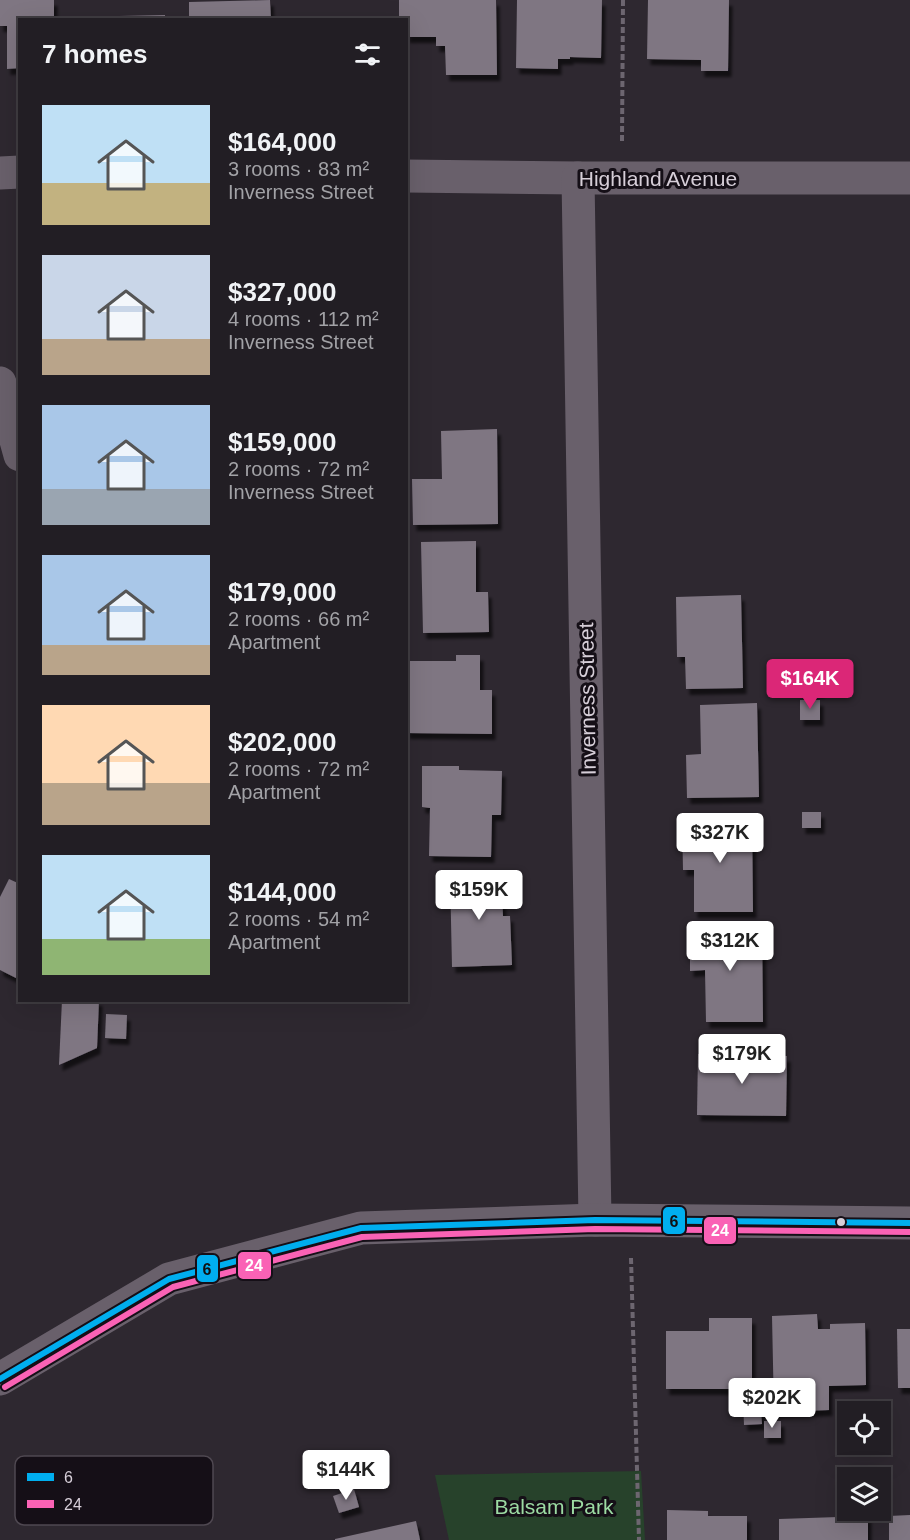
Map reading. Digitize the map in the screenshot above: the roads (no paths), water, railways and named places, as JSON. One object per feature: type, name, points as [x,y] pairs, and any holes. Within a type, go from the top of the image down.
[{"type":"street","points":[[0,173],[18,172]]},
{"type":"street","name":"Highland Avenue","points":[[408,176],[910,178]]},
{"type":"street","name":"Inverness Street","points":[[578,178],[595,1220]]},
{"type":"street","points":[[0,383],[18,448]]},
{"type":"street","points":[[0,1379],[169,1279],[361,1228],[595,1220],[910,1223]]},
{"type":"park label","name":"Balsam Park","points":[[554,1506]]}]
